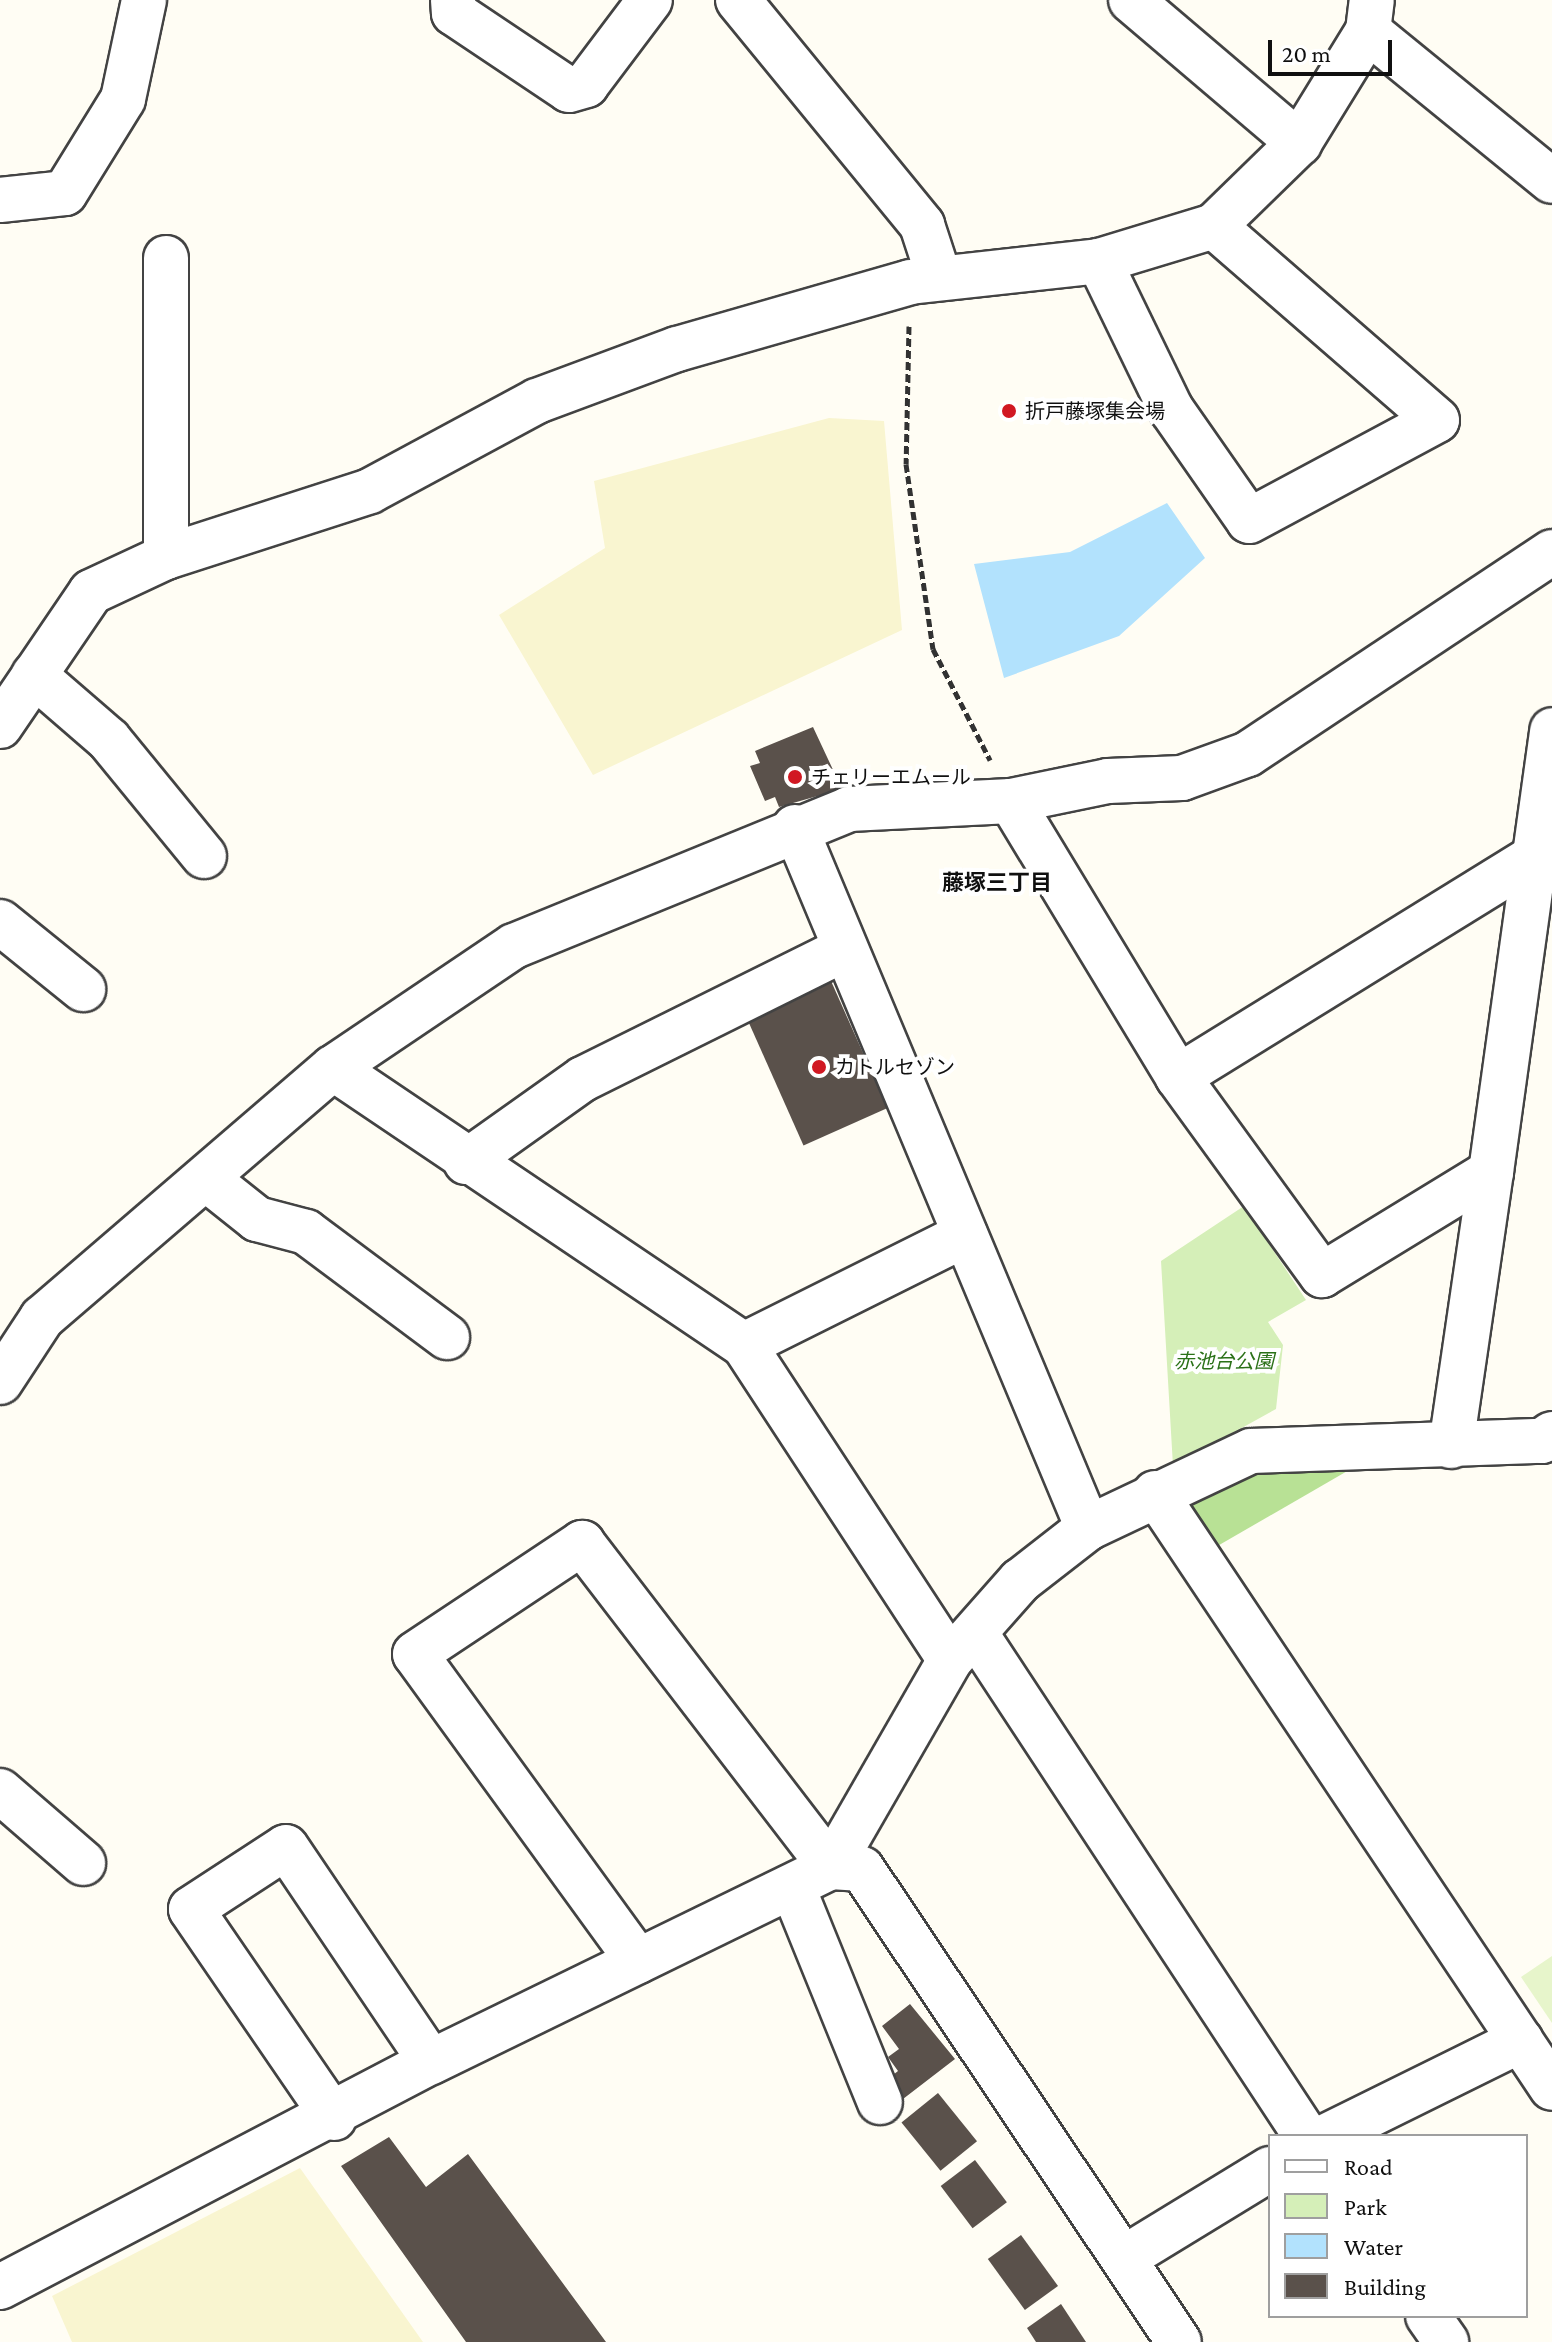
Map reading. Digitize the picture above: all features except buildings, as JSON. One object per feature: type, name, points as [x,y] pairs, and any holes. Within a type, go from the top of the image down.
[{"type":"street","points":[[0,200],[65,193],[123,99],[144,0]]},
{"type":"street","points":[[453,0],[454,13],[569,90],[586,85],[650,0]]},
{"type":"street","points":[[738,0],[922,225],[924,279]]},
{"type":"street","points":[[1131,0],[1299,143]]},
{"type":"street","points":[[0,726],[91,592],[166,557],[370,491],[579,385],[924,279],[1099,261],[1214,226],[1299,143],[1370,16],[1552,181]]},
{"type":"street","points":[[1099,261],[1171,409],[1249,521],[1437,420],[1214,226]]},
{"type":"street","points":[[166,258],[166,557]]},
{"type":"street","points":[[0,1382],[42,1318],[208,1180],[333,1068],[514,946],[795,827],[904,801],[1011,801],[1108,781],[1182,778],[1248,754],[1552,552]]},
{"type":"street","points":[[34,675],[109,740],[204,856]]},
{"type":"street","points":[[1451,1446],[1541,853],[1552,730]]},
{"type":"street","points":[[1011,801],[1178,1077],[1322,1275],[1491,1172]]},
{"type":"street","points":[[795,827],[1088,1528]]},
{"type":"street","points":[[1178,1077],[1541,853]]},
{"type":"street","points":[[0,922],[83,989]]},
{"type":"street","points":[[466,1162],[583,1079],[845,949]]},
{"type":"street","points":[[333,1068],[466,1162],[744,1345],[963,1647],[1305,2134]]},
{"type":"street","points":[[208,1180],[257,1219],[306,1232],[447,1337]]},
{"type":"street","points":[[744,1345],[965,1235]]},
{"type":"street","points":[[0,2287],[334,2118],[431,2062],[831,1867],[963,1647],[1020,1581],[1088,1528],[1155,1493],[1251,1451],[1451,1446],[1552,1434]]},
{"type":"street","points":[[1155,1493],[1552,2088]]},
{"type":"street","points":[[638,1961],[415,1654],[582,1543],[831,1867],[862,1869],[1179,2342]]},
{"type":"street","points":[[0,1791],[83,1863]]},
{"type":"street","points":[[334,2118],[191,1909],[286,1847],[431,2062]]},
{"type":"street","points":[[793,1888],[880,2102]]},
{"type":"street","points":[[1331,2134],[1521,2040]]},
{"type":"street","points":[[1124,2258],[1268,2170]]},
{"type":"street","points":[[1429,2318],[1446,2342]]},
{"type":"path","points":[[924,279],[906,464],[933,649],[1011,801]]},
{"type":"shaded area","points":[[829,418],[884,421],[902,630],[593,775],[499,615],[605,548],[594,481]]},
{"type":"shaded area","points":[[300,2168],[423,2342],[72,2342],[52,2296]]},
{"type":"green space","name":"赤池台公園","points":[[1244,1206],[1306,1300],[1268,1322],[1283,1345],[1276,1409],[1173,1466],[1161,1261]]},
{"type":"green space","points":[[1356,1466],[1214,1548],[1181,1501],[1252,1469]]},
{"type":"green space","points":[[1552,1956],[1552,2023],[1521,1977]]},
{"type":"water","points":[[1167,503],[1205,558],[1119,636],[1004,678],[974,564],[1070,552]]},
{"type":"place","name":"折戸藤塚集会場","points":[[1009,411]]},
{"type":"place","name":"チェリーエムール","points":[[795,777]]},
{"type":"place","name":"カトルセゾン","points":[[819,1067]]},
{"type":"district","name":"藤塚三丁目","points":[[997,883]]}]
